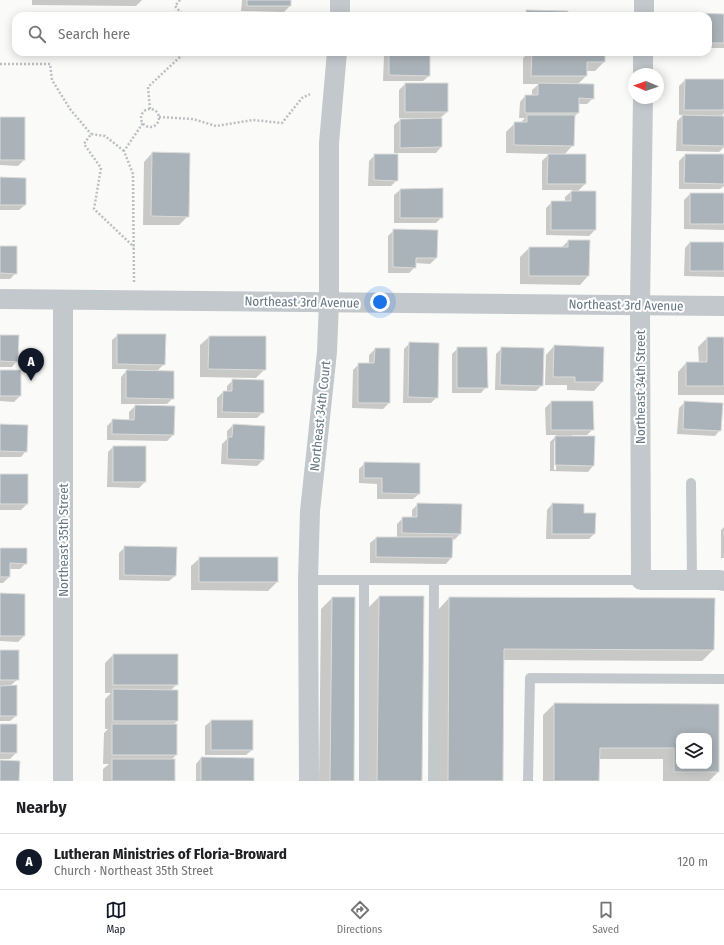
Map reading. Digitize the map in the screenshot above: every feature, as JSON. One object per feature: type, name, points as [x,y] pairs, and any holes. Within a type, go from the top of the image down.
[{"type":"street","points":[[340,0],[340,12]]},
{"type":"street","points":[[644,0],[644,12]]},
{"type":"street","name":"Northeast 34th Court","points":[[309,781],[308,580],[310,511],[327,352],[329,302],[330,143],[337,56]]},
{"type":"street","points":[[643,56],[643,68]]},
{"type":"street","name":"Northeast 34th Street","points":[[641,580],[640,305],[643,104]]},
{"type":"street","name":"Northeast 3rd Avenue","points":[[0,299],[724,306]]},
{"type":"street","name":"Northeast 35th Street","points":[[63,300],[63,781]]},
{"type":"street","points":[[641,580],[724,581]]},
{"type":"lane","points":[[691,484],[692,580]]},
{"type":"lane","points":[[308,580],[641,580]]},
{"type":"lane","points":[[364,580],[364,781]]},
{"type":"lane","points":[[433,781],[434,580]]},
{"type":"lane","points":[[528,781],[530,678],[724,679]]},
{"type":"path","points":[[180,0],[175,6],[180,12]]},
{"type":"path","points":[[150,109],[148,87],[181,56]]},
{"type":"path","points":[[0,64],[50,64],[52,80],[70,109],[91,134],[105,136],[124,151],[133,174],[134,282]]},
{"type":"path","points":[[159,117],[193,119],[216,126],[253,120],[282,123],[302,98],[310,94]]},
{"type":"path","points":[[143,123],[146,126],[157,124],[159,117],[155,111],[150,109]]},
{"type":"path","points":[[124,151],[143,123],[143,113],[150,109]]},
{"type":"path","points":[[91,134],[84,144],[101,168],[94,208],[134,247]]},
{"type":"building","points":[[247,0],[291,0],[291,6],[247,6]]},
{"type":"building","points":[[526,10],[568,11],[568,12],[526,12]]},
{"type":"building","points":[[712,14],[724,14],[724,43],[712,43]]},
{"type":"building","points":[[389,56],[430,56],[430,76],[389,75]]},
{"type":"building","points":[[532,56],[605,56],[605,62],[587,62],[587,76],[531,76]]},
{"type":"building","points":[[685,79],[724,79],[724,110],[684,110]]},
{"type":"building","points":[[405,83],[448,83],[448,112],[405,112]]},
{"type":"building","points":[[538,83],[594,84],[594,99],[579,98],[579,113],[525,113],[525,95],[538,95]]},
{"type":"building","points":[[527,115],[575,115],[574,146],[514,145],[514,122],[527,122]]},
{"type":"building","points":[[682,115],[724,116],[724,146],[682,145]]},
{"type":"building","points":[[0,117],[25,117],[25,160],[0,160]]},
{"type":"building","points":[[442,118],[442,147],[400,148],[400,119]]},
{"type":"building","points":[[152,152],[190,153],[189,217],[151,216]]},
{"type":"building","points":[[374,154],[398,154],[398,181],[374,180]]},
{"type":"building","points":[[548,154],[586,154],[586,184],[547,184]]},
{"type":"building","points":[[685,154],[724,154],[724,184],[684,183]]},
{"type":"building","points":[[0,177],[26,178],[26,205],[0,205]]},
{"type":"building","points":[[443,188],[443,218],[400,218],[400,189]]},
{"type":"building","points":[[571,191],[596,191],[596,230],[551,230],[551,201],[571,201]]},
{"type":"building","points":[[690,193],[724,193],[724,224],[690,224]]},
{"type":"building","points":[[393,229],[438,230],[437,258],[416,258],[416,268],[393,267]]},
{"type":"building","points":[[568,240],[590,240],[589,276],[529,276],[529,247],[568,247]]},
{"type":"building","points":[[690,242],[724,242],[724,271],[690,271]]},
{"type":"building","points":[[0,246],[17,246],[17,274],[0,273]]},
{"type":"building","points":[[117,334],[166,334],[165,365],[117,364]]},
{"type":"building","points":[[0,335],[19,335],[18,362],[0,361]]},
{"type":"building","points":[[209,336],[266,336],[266,370],[208,369]]},
{"type":"building","points":[[707,337],[724,337],[724,386],[686,386],[686,362],[707,362]]},
{"type":"building","points":[[409,342],[439,343],[438,398],[408,397]]},
{"type":"building","points":[[554,345],[604,347],[603,382],[575,382],[575,377],[553,377]]},
{"type":"building","points":[[457,347],[487,347],[488,388],[457,388]]},
{"type":"building","points":[[501,347],[544,348],[543,386],[500,385]]},
{"type":"building","points":[[375,348],[390,348],[390,403],[358,403],[358,363],[374,363]]},
{"type":"building","points":[[0,370],[21,370],[21,396],[0,396]]},
{"type":"building","points":[[126,370],[174,371],[174,399],[126,398]]},
{"type":"building","points":[[232,379],[264,380],[264,413],[222,412],[223,391],[232,391]]},
{"type":"building","points":[[551,401],[593,401],[594,430],[551,430]]},
{"type":"building","points":[[684,401],[723,403],[721,431],[683,429]]},
{"type":"building","points":[[135,405],[175,406],[174,435],[112,434],[112,419],[134,420]]},
{"type":"building","points":[[0,424],[28,425],[27,452],[0,451]]},
{"type":"building","points":[[233,424],[265,426],[264,460],[227,459],[228,437],[232,437]]},
{"type":"building","points":[[555,436],[595,436],[594,466],[555,465]]},
{"type":"building","points":[[113,446],[146,446],[146,482],[113,482]]},
{"type":"building","points":[[364,462],[420,463],[420,494],[382,493],[382,478],[364,478]]},
{"type":"building","points":[[0,474],[28,474],[28,504],[0,504]]},
{"type":"building","points":[[417,503],[462,504],[461,534],[402,533],[402,517],[417,517]]},
{"type":"building","points":[[552,503],[584,504],[584,513],[596,513],[595,534],[552,534]]},
{"type":"building","points":[[376,537],[453,537],[452,558],[376,557]]},
{"type":"building","points":[[124,546],[177,547],[176,576],[124,575]]},
{"type":"building","points":[[0,548],[27,548],[27,564],[10,563],[10,577],[0,577]]},
{"type":"building","points":[[199,557],[278,557],[278,582],[199,582]]},
{"type":"building","points":[[0,593],[25,594],[25,636],[0,636]]},
{"type":"building","points":[[379,596],[424,596],[422,781],[377,781]]},
{"type":"building","points":[[332,597],[355,597],[354,781],[330,781]]},
{"type":"building","points":[[449,597],[715,598],[714,650],[504,649],[503,781],[448,781]]},
{"type":"building","points":[[0,650],[19,650],[19,680],[0,680]]},
{"type":"building","points":[[113,654],[178,654],[178,685],[113,685]]},
{"type":"building","points":[[17,685],[17,716],[0,716],[0,686]]},
{"type":"building","points":[[113,689],[178,690],[178,721],[113,721]]},
{"type":"building","points":[[554,703],[719,704],[719,772],[674,772],[674,748],[600,748],[599,781],[554,781]]},
{"type":"building","points":[[211,720],[253,720],[253,750],[211,750]]},
{"type":"building","points":[[0,724],[17,724],[17,753],[0,753]]},
{"type":"building","points":[[112,724],[177,724],[177,755],[112,755]]},
{"type":"building","points":[[201,757],[254,758],[254,781],[201,781]]},
{"type":"building","points":[[112,759],[175,759],[175,781],[112,781]]},
{"type":"building","points":[[0,760],[20,761],[19,781],[0,781]]},
{"type":"place","name":"Lutheran Ministries of Floria-Broward","points":[[31,381]]}]
